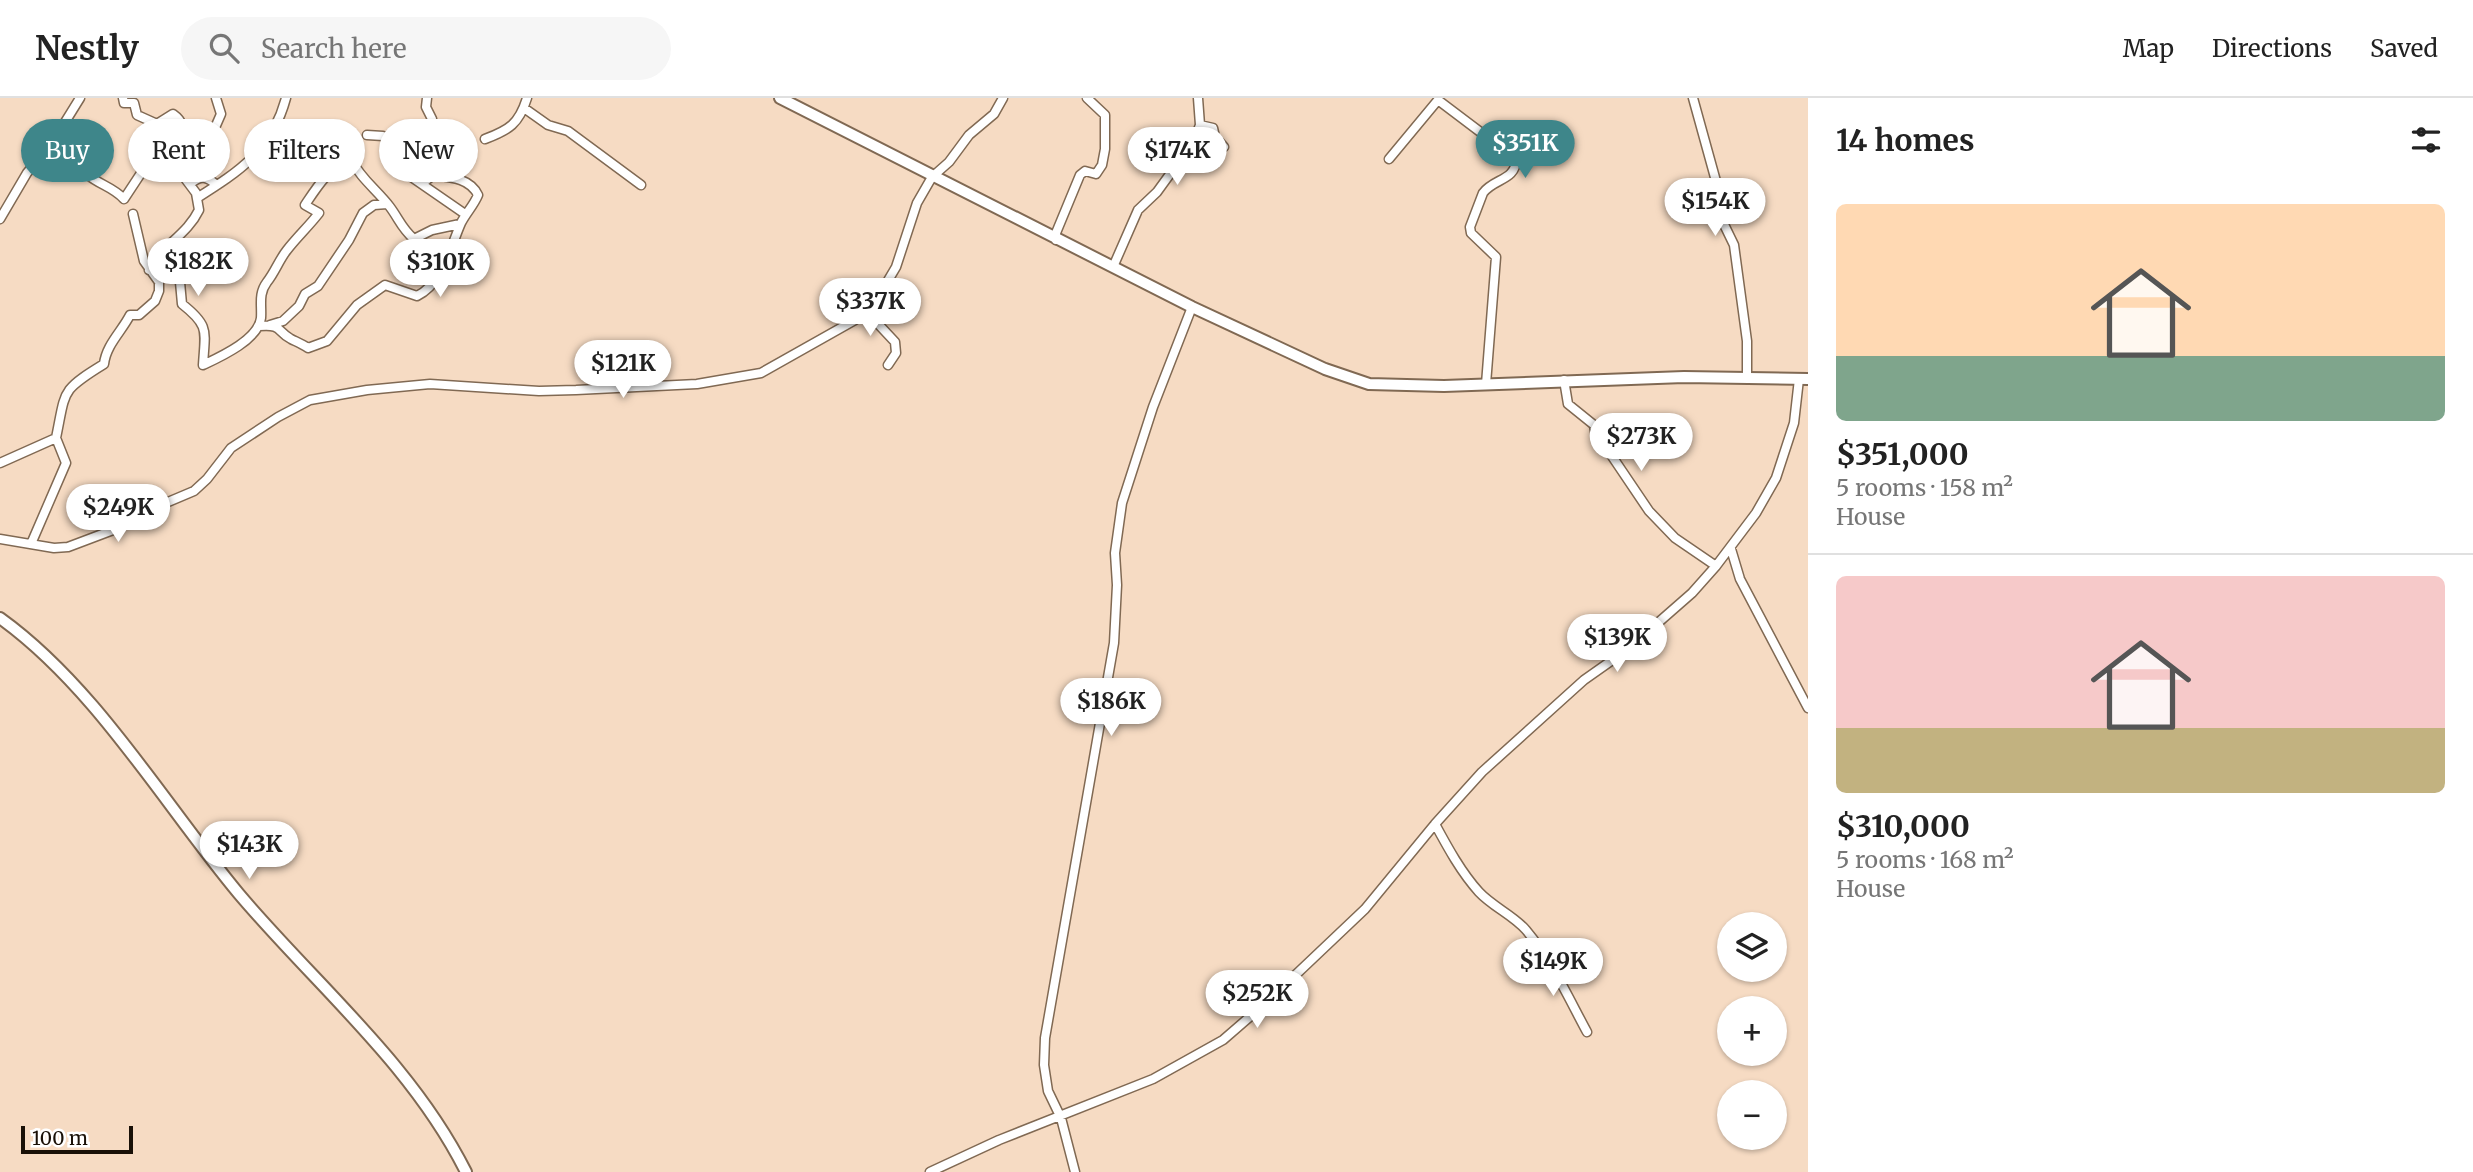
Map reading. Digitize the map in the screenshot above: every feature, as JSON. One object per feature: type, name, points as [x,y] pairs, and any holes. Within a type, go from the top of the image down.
[{"type":"main road","points":[[780,98],[1192,307],[1325,369],[1369,384],[1423,386],[1684,377],[1803,379]]},
{"type":"main road","points":[[0,618],[34,646],[79,690],[238,893],[415,1088],[449,1138],[466,1172]]},
{"type":"street","points":[[0,219],[27,173],[54,140],[80,98]]},
{"type":"street","points":[[123,98],[124,103],[134,103],[137,115],[146,119]]},
{"type":"street","points":[[216,98],[221,114],[219,119]]},
{"type":"street","points":[[197,198],[260,153],[279,121],[286,98]]},
{"type":"street","points":[[427,98],[426,107],[432,119]]},
{"type":"street","points":[[485,139],[509,130],[524,108],[527,98]]},
{"type":"street","points":[[0,539],[68,547],[88,542],[121,527],[142,513],[183,496],[203,483],[231,448],[278,417],[310,401],[368,390],[430,384],[539,391],[672,385],[727,380],[761,373],[866,311],[889,282],[917,203],[932,177],[949,162],[969,135],[994,114],[1003,98]]},
{"type":"street","points":[[1056,240],[1060,222],[1080,175],[1085,171],[1096,174],[1102,165],[1105,115],[1087,98]]},
{"type":"street","points":[[1113,267],[1138,209],[1157,192],[1194,141],[1200,125],[1198,98]]},
{"type":"street","points":[[1693,98],[1719,192],[1718,212],[1734,245],[1747,341],[1747,378]]},
{"type":"street","points":[[1389,159],[1438,100],[1516,159],[1516,168],[1511,176],[1483,192],[1470,227],[1471,233],[1496,257],[1486,384]]},
{"type":"street","points":[[524,108],[548,125],[568,131],[641,185]]},
{"type":"street","points":[[165,119],[173,114],[180,119]]},
{"type":"street","points":[[1200,125],[1213,128],[1215,137],[1224,147]]},
{"type":"street","points":[[367,135],[379,136]]},
{"type":"street","points":[[157,277],[179,271],[182,304],[201,318],[205,340],[203,365],[244,342],[259,327],[259,302],[266,284],[288,248],[319,213],[305,205],[326,172],[351,159],[357,171],[387,204],[403,230],[414,239],[432,230],[460,224]]},
{"type":"street","points":[[270,325],[282,329],[288,338],[308,348],[327,341],[356,305],[385,285],[416,296],[429,290],[447,258],[465,214],[478,197],[474,188],[460,179],[433,175],[422,184]]},
{"type":"street","points":[[149,270],[153,261],[185,233],[196,218],[199,210],[197,198],[187,180],[207,177],[217,185]]},
{"type":"street","points":[[97,182],[104,187],[115,189],[124,199],[135,182]]},
{"type":"street","points":[[419,182],[465,214]]},
{"type":"street","points":[[259,327],[282,321],[299,306],[305,294],[318,286],[349,240],[363,213],[374,205],[387,204]]},
{"type":"street","points":[[32,544],[66,463],[56,438],[62,400],[69,387],[104,364],[105,354],[123,330],[130,315],[139,315],[155,300],[159,291],[157,277],[149,270],[138,240],[133,214]]},
{"type":"street","points":[[1075,1172],[1061,1118],[1048,1091],[1044,1065],[1045,1038],[1114,643],[1117,531],[1122,503],[1147,424],[1192,307]]},
{"type":"street","points":[[866,311],[895,342],[896,353],[888,365]]},
{"type":"street","points":[[930,1172],[999,1140],[1061,1118],[1153,1079],[1223,1040],[1268,1001],[1365,909],[1434,824],[1482,772],[1584,680],[1628,649],[1692,593],[1731,549],[1756,513],[1780,468],[1803,379]]},
{"type":"street","points":[[1564,380],[1569,404],[1594,425],[1595,431],[1649,511],[1675,538],[1716,566]]},
{"type":"street","points":[[0,463],[56,438]]},
{"type":"street","points":[[1731,549],[1740,579],[1808,708]]},
{"type":"street","points":[[1434,824],[1454,859],[1480,893],[1524,927],[1541,950],[1558,975],[1587,1032]]}]
